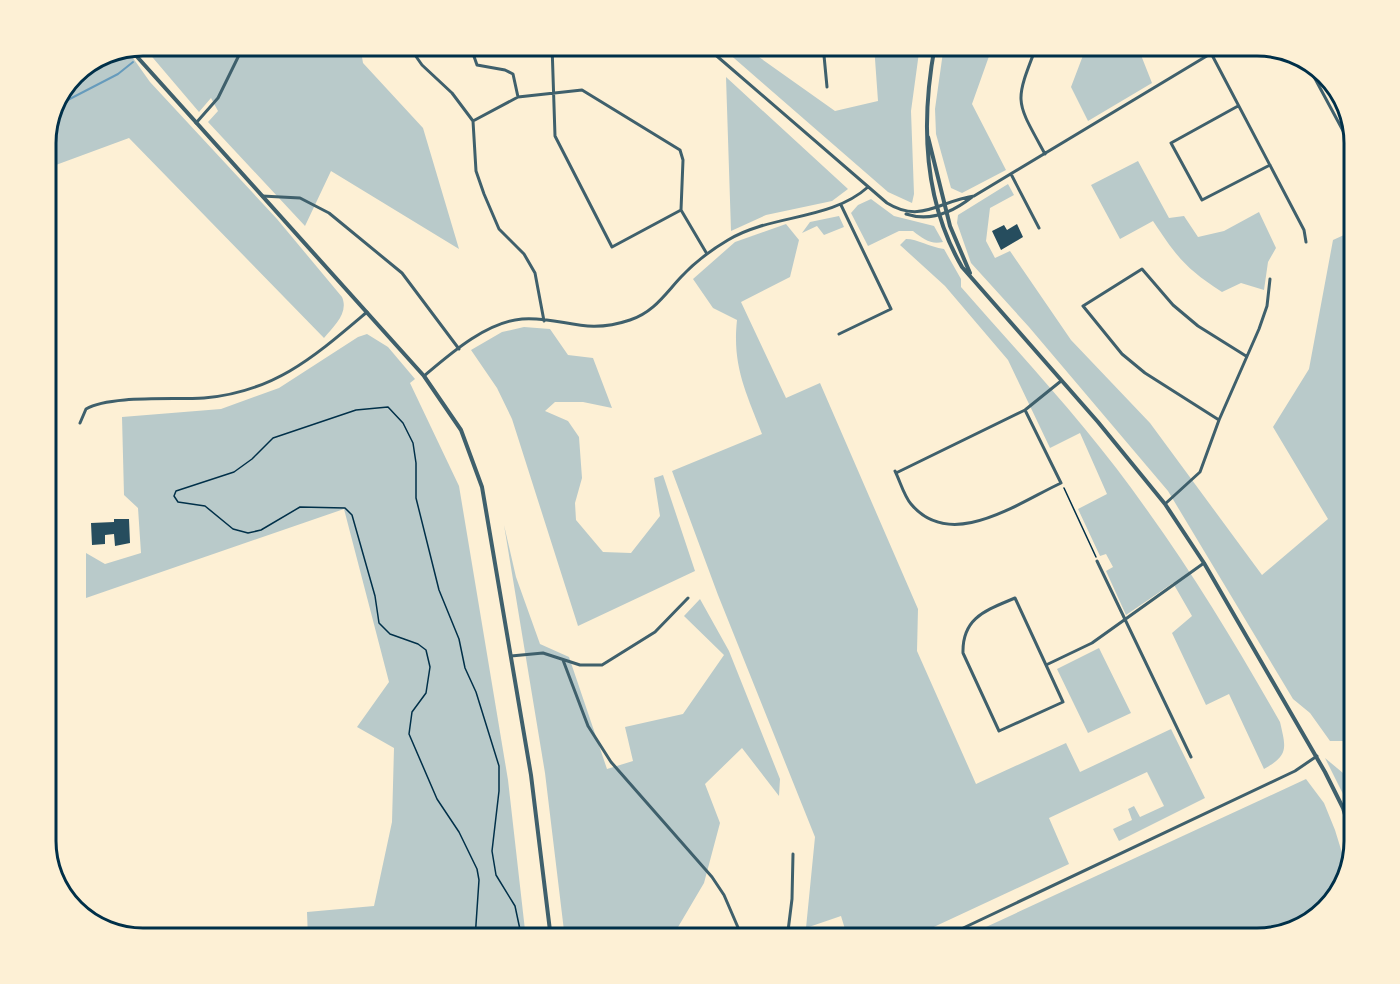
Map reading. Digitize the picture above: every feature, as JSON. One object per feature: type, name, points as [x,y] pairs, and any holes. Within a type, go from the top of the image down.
[{"type":"street","points":[[137,56],[424,376],[461,430],[477,469],[511,656],[531,775],[550,928]]},
{"type":"street","points":[[196,123],[219,98],[239,56]]},
{"type":"street","points":[[416,56],[422,65],[452,93],[473,121],[476,171],[484,195],[499,229],[524,254],[535,273],[544,321]]},
{"type":"street","points":[[474,56],[477,65],[505,69],[513,74],[518,97]]},
{"type":"street","points":[[552,56],[555,136],[612,247],[681,210]]},
{"type":"street","points":[[717,56],[868,187],[900,211],[921,217],[947,213],[1210,56]]},
{"type":"street","points":[[824,56],[827,87]]},
{"type":"street","points":[[934,56],[927,126],[928,165],[939,215],[955,255],[976,284],[1165,504],[1204,563],[1317,756],[1344,814]]},
{"type":"street","points":[[1033,56],[1020,91],[1019,104],[1046,154]]},
{"type":"street","points":[[1213,56],[1304,230],[1306,242]]},
{"type":"street","points":[[1314,76],[1343,131]]},
{"type":"street","points":[[473,121],[518,97],[582,90],[680,150],[683,160],[681,210],[707,254]]},
{"type":"street","points":[[1238,106],[1171,143],[1181,162],[1202,200],[1270,165]]},
{"type":"street","points":[[927,126],[934,170],[944,205],[962,257],[976,284]]},
{"type":"street","points":[[1011,174],[1039,228]]},
{"type":"street","points":[[424,376],[487,330],[507,321],[523,319],[591,328],[632,320],[656,306],[682,276],[707,254],[730,239],[767,222],[841,205],[868,187]]},
{"type":"street","points":[[262,196],[300,198],[329,213],[402,273],[459,349]]},
{"type":"street","points":[[900,211],[920,212],[974,196]]},
{"type":"street","points":[[839,334],[891,309],[841,205]]},
{"type":"street","points":[[1219,420],[1145,374],[1122,354],[1083,306],[1142,269],[1173,306],[1198,326],[1246,356]]},
{"type":"street","points":[[1165,504],[1200,472],[1219,420],[1267,306],[1270,279]]},
{"type":"street","points":[[80,423],[86,409],[103,402],[205,398],[237,393],[265,385],[288,374],[318,354],[367,312]]},
{"type":"street","points":[[1025,410],[1061,483],[975,522],[950,526],[926,518],[910,503],[896,472],[1025,410],[1061,381]]},
{"type":"street","points":[[1097,561],[1191,757]]},
{"type":"street","points":[[1046,665],[1092,644],[1204,563]]},
{"type":"street","points":[[511,656],[543,653],[580,665],[602,665],[655,632],[688,598]]},
{"type":"street","points":[[1015,598],[1046,665],[1063,702],[999,731],[963,653],[963,639],[971,623],[982,612],[1015,598]]},
{"type":"street","points":[[563,660],[588,726],[611,762],[712,877],[724,895],[738,928]]},
{"type":"street","points":[[963,928],[1294,771],[1317,756]]},
{"type":"street","points":[[788,928],[792,899],[793,854]]},
{"type":"path","points":[[476,928],[479,879],[477,869],[459,832],[437,799],[409,734],[412,712],[426,693],[430,667],[426,650],[418,644],[390,634],[379,623],[375,596],[352,516],[345,508],[300,507],[261,530],[248,532],[233,529],[205,506],[178,502],[174,496],[176,491],[234,472],[252,459],[273,438],[356,410],[388,407],[404,423],[413,443],[417,463],[416,498],[439,590],[459,639],[465,668],[476,692],[499,766],[499,791],[492,851],[496,875],[515,906],[520,928]]},
{"type":"path","points":[[1061,483],[1097,561]]},
{"type":"shaded area","points":[[151,56],[362,56],[363,63],[423,128],[459,249],[331,171],[305,226],[208,122],[218,111],[211,98],[199,112]]},
{"type":"shaded area","points":[[732,56],[758,56],[835,111],[878,101],[875,56],[918,56],[911,111],[914,194],[912,203],[888,192]]},
{"type":"shaded area","points":[[942,56],[989,56],[972,104],[1006,170],[962,193],[951,188],[936,134],[935,109]]},
{"type":"shaded area","points":[[1083,56],[1141,56],[1152,83],[1088,121],[1071,87]]},
{"type":"shaded area","points":[[132,57],[150,82],[277,219],[342,297],[344,308],[342,314],[324,338],[129,138],[56,165],[58,120],[74,90],[94,70],[109,62]]},
{"type":"shaded area","points":[[726,77],[848,189],[832,201],[766,215],[731,231]]},
{"type":"shaded area","points":[[1138,161],[1169,218],[1184,216],[1198,237],[1224,231],[1259,212],[1276,248],[1268,262],[1264,290],[1241,283],[1222,292],[1183,261],[1153,221],[1120,239],[1091,185]]},
{"type":"shaded area","points":[[1008,184],[1014,195],[990,208],[986,241],[995,258],[1010,251],[1071,340],[1150,423],[1262,575],[1328,519],[1273,427],[1309,369],[1333,240],[1344,235],[1344,741],[1330,741],[1310,713],[1293,699],[1168,491],[1029,327],[971,263],[957,223],[958,215]]},
{"type":"shaded area","points":[[871,199],[894,216],[934,226],[943,242],[927,241],[913,231],[899,231],[868,246],[851,213],[858,205]]},
{"type":"shaded area","points":[[839,216],[844,227],[824,235],[817,226],[802,233],[810,222]]},
{"type":"shaded area","points":[[786,224],[799,240],[790,277],[741,302],[786,398],[820,383],[918,609],[917,651],[976,784],[1066,743],[1080,772],[1171,729],[1205,798],[1119,841],[1113,829],[1132,820],[1128,809],[1134,806],[1140,817],[1164,806],[1147,772],[1049,818],[1069,864],[932,928],[845,928],[841,916],[806,928],[815,837],[718,595],[672,471],[762,434],[738,365],[737,320],[713,308],[693,279],[735,242]]},
{"type":"shaded area","points":[[906,239],[944,249],[961,279],[961,287],[1104,452],[1165,536],[1216,614],[1280,722],[1284,750],[1272,764],[1264,769],[1229,694],[1206,705],[1172,633],[1192,616],[1173,583],[1126,615],[1106,571],[1113,567],[1106,554],[1100,556],[1078,509],[1107,494],[1080,433],[1050,448],[1008,360],[945,286],[900,245]]},
{"type":"shaded area","points":[[524,327],[550,329],[568,355],[593,358],[612,408],[583,402],[555,402],[545,411],[568,421],[579,437],[582,478],[575,503],[576,520],[603,552],[631,553],[660,516],[654,478],[663,475],[695,571],[578,626],[512,419],[497,388],[471,350],[502,332]]},
{"type":"shaded area","points":[[367,334],[388,347],[415,379],[410,383],[459,486],[508,780],[525,928],[308,928],[307,912],[374,906],[392,822],[394,748],[357,727],[389,682],[344,509],[86,598],[86,553],[105,564],[141,553],[138,508],[124,495],[122,417],[221,409],[279,388],[358,337]]},
{"type":"shaded area","points":[[504,525],[516,577],[540,644],[569,657],[607,769],[633,761],[625,727],[683,714],[724,655],[684,616],[700,599],[729,651],[780,779],[779,796],[742,748],[705,784],[720,823],[704,883],[677,928],[564,928],[545,773]]},
{"type":"shaded area","points":[[1099,648],[1131,713],[1088,733],[1057,669]]},
{"type":"shaded area","points":[[1325,758],[1344,774],[1344,796]]},
{"type":"shaded area","points":[[1306,779],[1324,803],[1343,857],[1335,880],[1323,899],[1306,914],[1274,927],[984,928]]},
{"type":"building","points":[[1017,224],[1023,237],[1001,250],[992,231],[1004,225],[1007,230]]},
{"type":"building","points":[[114,519],[129,519],[130,543],[115,546],[114,534],[105,535],[105,544],[92,545],[91,523],[114,522]]},
{"type":"waterway","points":[[67,100],[118,74],[133,62]]}]
